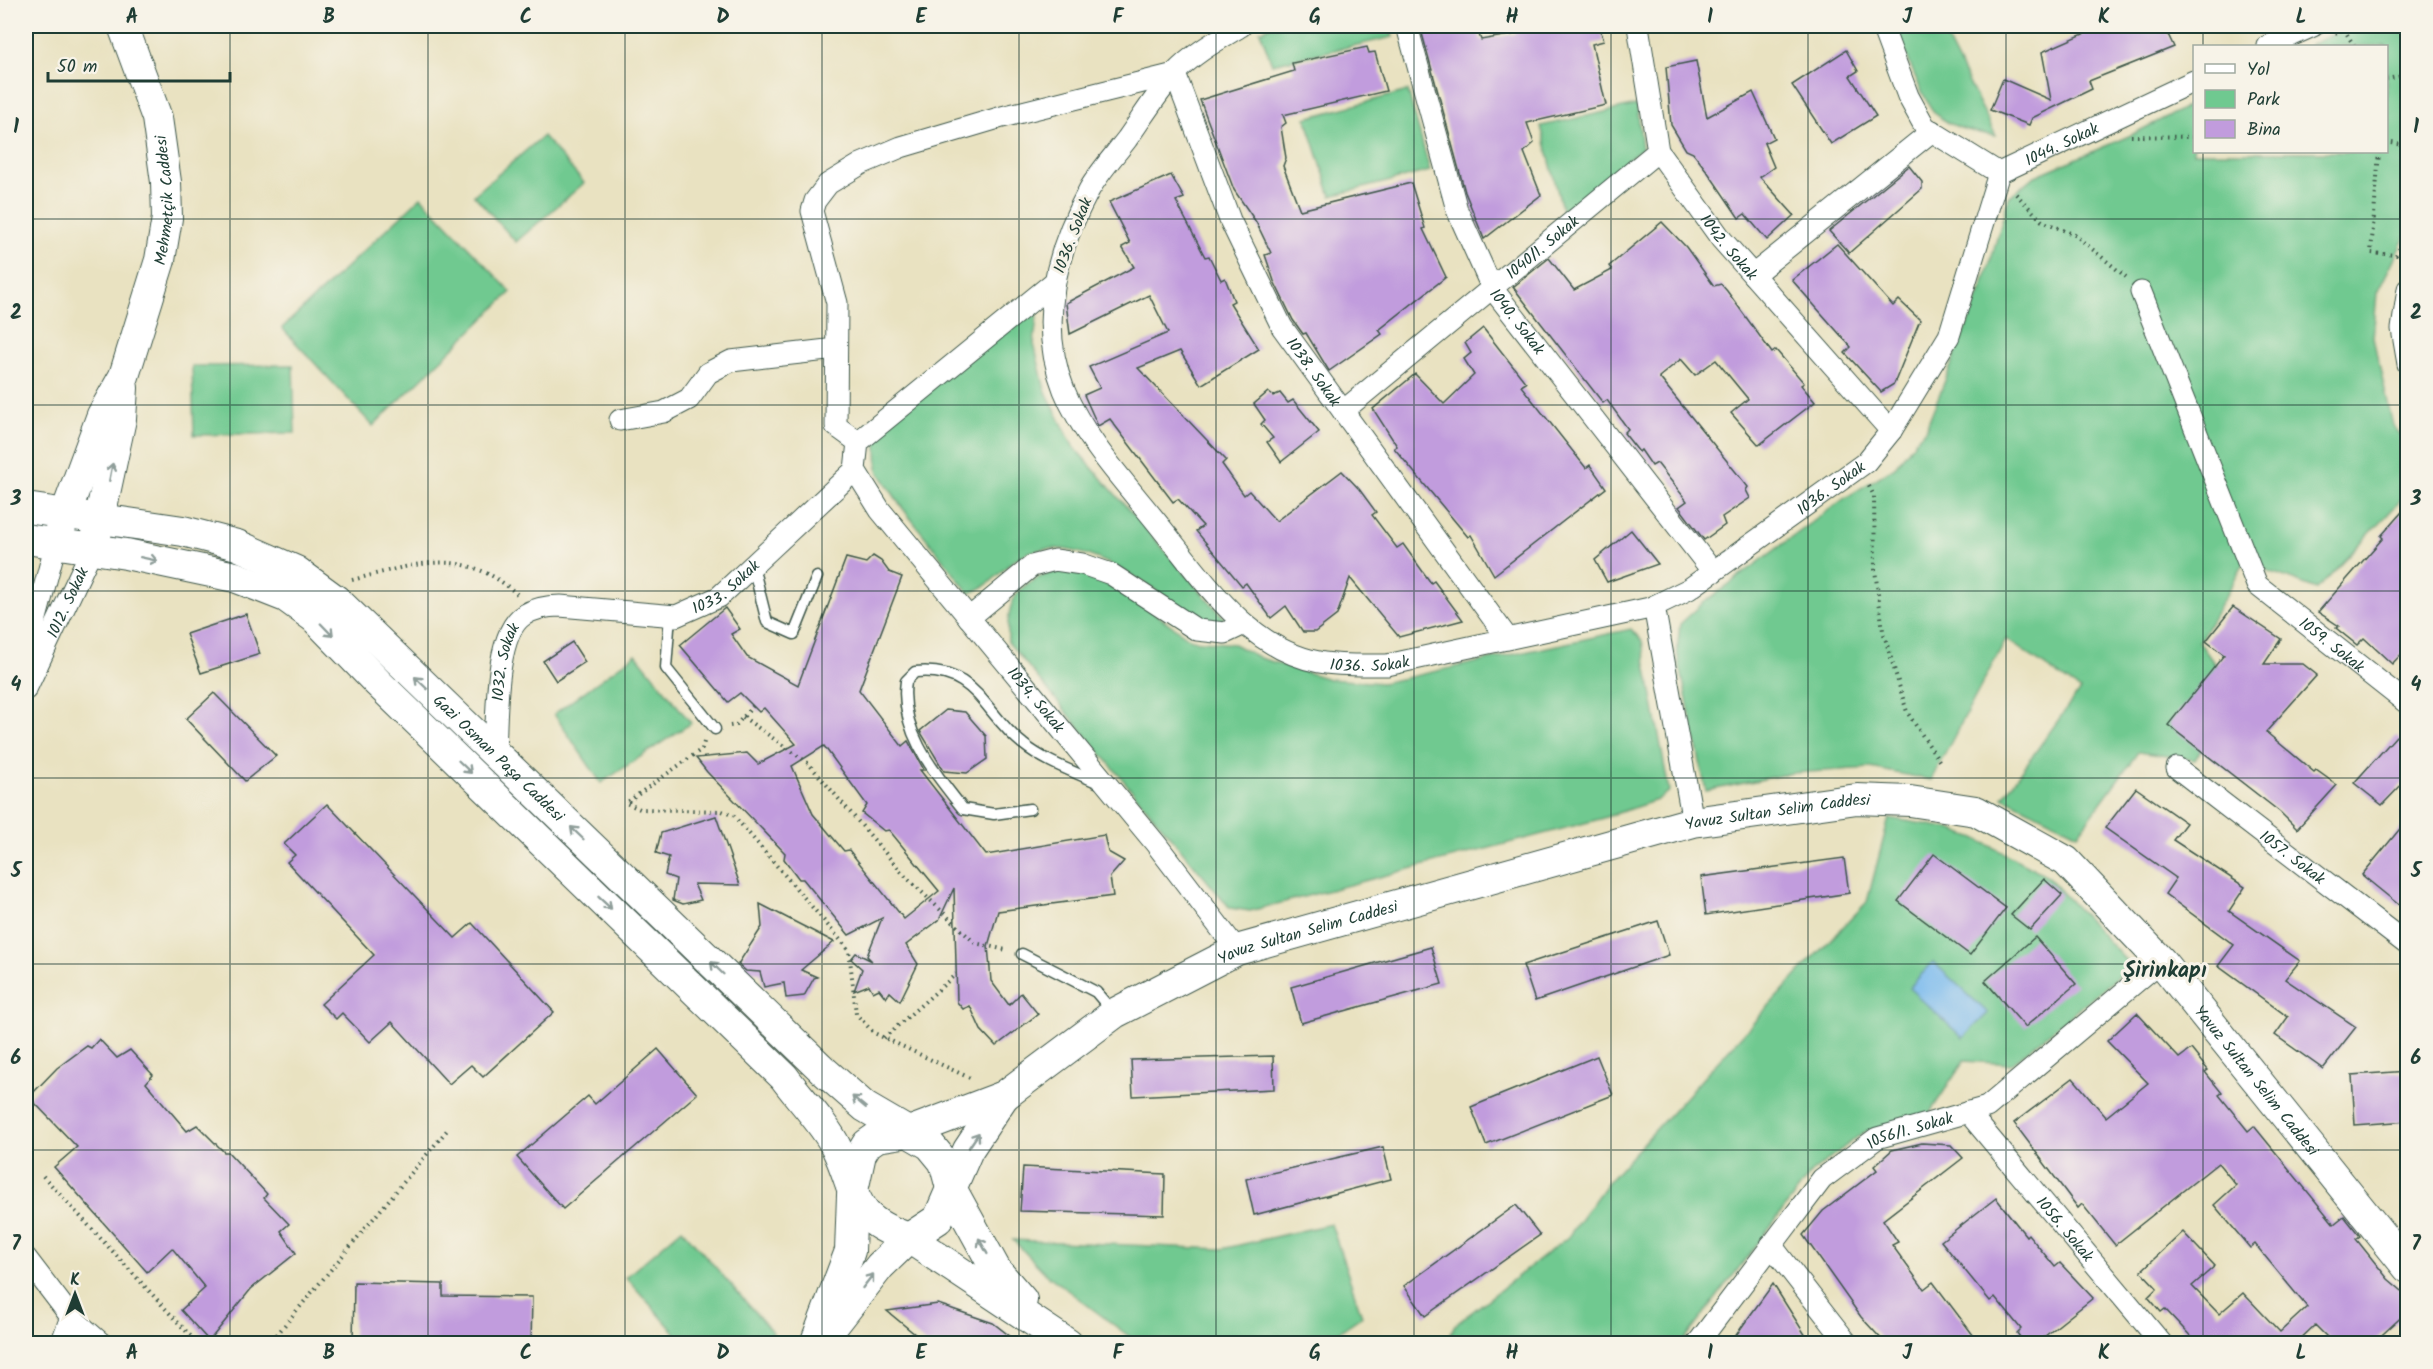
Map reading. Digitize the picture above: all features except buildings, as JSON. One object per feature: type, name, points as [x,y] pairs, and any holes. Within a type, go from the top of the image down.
[{"type":"main road","name":"Mehmetçik Caddesi","points":[[56,543],[102,415],[124,376],[160,260],[167,218],[166,182],[156,118],[123,26]]},
{"type":"main road","name":"Mehmetçik Caddesi","points":[[92,549],[102,517],[121,419],[124,376]]},
{"type":"main road","name":"Gazi Osman Paşa Caddesi","points":[[26,508],[102,517],[183,531],[237,545],[297,571],[326,592],[824,1071],[865,1107],[909,1132]]},
{"type":"main road","name":"Gazi Osman Paşa Caddesi","points":[[26,539],[92,549],[235,577],[286,597],[315,618],[378,683],[784,1077],[836,1146],[852,1195]]},
{"type":"main road","name":"Yavuz Sultan Selim Caddesi","points":[[1004,1096],[1114,1014],[1237,950],[1693,822],[1857,799],[1910,801],[1976,812],[2067,861],[2162,961],[2408,1268]]},
{"type":"main road","points":[[817,1344],[850,1251],[852,1195],[861,1154],[867,1144],[888,1133],[909,1132],[1004,1096]]},
{"type":"main road","points":[[817,1344],[880,1266],[909,1238],[938,1219],[968,1149],[1004,1096]]},
{"type":"main road","points":[[909,1132],[930,1145],[944,1162],[951,1188],[996,1270],[1044,1325]]},
{"type":"main road","points":[[852,1195],[868,1217],[886,1231],[909,1238],[1044,1325],[1068,1344]]},
{"type":"street","name":"1036. Sokak","points":[[1241,26],[1204,48],[1175,74],[1090,188],[1074,221],[1053,284],[1050,320],[1053,350],[1064,389],[1081,424],[1192,566],[1251,632],[1286,652],[1317,662],[1347,666],[1387,665],[1654,606],[1689,589],[1860,467],[1891,431],[1949,336],[2003,171]]},
{"type":"street","name":"1040. Sokak","points":[[1407,26],[1457,210],[1492,288],[1713,572]]},
{"type":"street","name":"1042. Sokak","points":[[1638,26],[1658,151],[1722,240],[1891,431]]},
{"type":"street","points":[[1882,26],[1908,96],[1925,127],[2003,171]]},
{"type":"street","points":[[2270,45],[2313,26]]},
{"type":"street","points":[[858,442],[836,426],[837,303],[812,211],[815,201],[828,184],[861,164],[951,131],[1175,74]]},
{"type":"street","name":"1038. Sokak","points":[[1175,74],[1230,220],[1282,327],[1508,639]]},
{"type":"street","name":"1044. Sokak","points":[[2003,171],[2193,81]]},
{"type":"street","points":[[1753,275],[1932,131]]},
{"type":"street","name":"1040/1. Sokak","points":[[1343,411],[1658,151]]},
{"type":"street","points":[[855,470],[858,442],[1053,284]]},
{"type":"street","points":[[2408,289],[2402,328],[2408,364]]},
{"type":"street","name":"1059. Sokak","points":[[2141,292],[2257,585],[2408,704]]},
{"type":"street","points":[[620,420],[664,412],[689,399],[708,373],[731,361],[836,349]]},
{"type":"street","name":"1033. Sokak","points":[[560,606],[676,616],[719,597],[855,470]]},
{"type":"street","name":"1034. Sokak","points":[[855,470],[880,510],[1112,790],[1237,950]]},
{"type":"street","name":"1012. Sokak","points":[[26,656],[56,543]]},
{"type":"street","name":"1012. Sokak","points":[[26,689],[92,549]]},
{"type":"street","points":[[969,618],[1032,566],[1055,560],[1082,564],[1111,574],[1197,630],[1225,633],[1244,624]]},
{"type":"street","name":"1032. Sokak","points":[[495,754],[501,663],[509,631],[523,615],[560,606]]},
{"type":"street","points":[[1654,606],[1693,822]]},
{"type":"street","name":"1057. Sokak","points":[[2177,768],[2408,945]]},
{"type":"street","name":"1056/1. Sokak","points":[[1697,1344],[1822,1179],[1877,1138],[1987,1107],[2162,961]]},
{"type":"street","name":"1056. Sokak","points":[[1968,1113],[2162,1344]]},
{"type":"street","points":[[1771,1245],[1848,1344]]},
{"type":"street","points":[[26,1258],[71,1317],[102,1344]]},
{"type":"street","points":[[61,1344],[71,1317]]},
{"type":"lane","points":[[753,566],[767,622],[794,634],[817,577]]},
{"type":"lane","points":[[670,615],[666,668],[714,729]]},
{"type":"lane","points":[[1030,809],[994,814],[963,809],[921,752],[911,729],[904,696],[906,681],[915,672],[949,673],[968,684],[1023,745],[1112,790]]},
{"type":"lane","points":[[1022,954],[1096,992],[1114,1014]]},
{"type":"path","points":[[2344,29],[2353,45]]},
{"type":"path","points":[[2388,79],[2408,75]]},
{"type":"path","points":[[2138,132],[2128,136],[2193,137]]},
{"type":"path","points":[[2388,142],[2408,146]]},
{"type":"path","points":[[2379,153],[2370,252],[2396,255],[2408,233]]},
{"type":"path","points":[[2003,171],[2018,198],[2042,221],[2075,235],[2115,267],[2141,292]]},
{"type":"path","points":[[1860,467],[1874,496],[1875,570],[1883,631],[1907,712],[1940,762]]},
{"type":"path","points":[[326,592],[345,582],[407,567],[427,563],[463,563],[497,576],[536,610]]},
{"type":"path","points":[[753,706],[736,725],[710,730],[702,749],[626,803],[640,809],[722,811],[734,816],[849,950],[856,1014],[874,1033],[1004,1096]]},
{"type":"path","points":[[743,717],[808,763],[906,876],[975,944],[1022,954]]},
{"type":"path","points":[[884,1038],[956,974]]},
{"type":"path","points":[[269,1344],[448,1129]]},
{"type":"path","points":[[43,1176],[198,1344]]},
{"type":"green space","points":[[1271,26],[1390,26],[1393,37],[1272,64],[1260,31]]},
{"type":"green space","points":[[1896,26],[1940,26],[1996,136],[1956,126],[1936,114],[1919,86]]},
{"type":"green space","points":[[2350,26],[2407,26],[2407,233],[2377,293],[2373,338],[2393,426],[2407,441],[2407,494],[2317,589],[2245,562],[2199,642],[2235,692],[2195,760],[2138,752],[2078,834],[2003,797],[2080,690],[2006,639],[1931,780],[1871,768],[1792,773],[1706,791],[1677,652],[1680,624],[1702,604],[1845,498],[1895,467],[1926,428],[1984,283],[2009,197],[2033,177],[2129,136],[2193,104],[2193,153],[2388,153],[2388,45],[2310,45]]},
{"type":"green space","points":[[1408,91],[1430,171],[1331,196],[1306,118]]},
{"type":"green space","points":[[1637,105],[1642,148],[1563,213],[1541,126]]},
{"type":"green space","points":[[543,136],[584,183],[516,242],[474,195]]},
{"type":"green space","points":[[421,197],[511,292],[373,426],[282,328]]},
{"type":"green space","points":[[1038,307],[1034,344],[1045,390],[1073,446],[1225,619],[1203,624],[1164,596],[1116,567],[1091,556],[1066,550],[1043,549],[1021,556],[985,586],[969,593],[901,506],[878,471],[876,428]]},
{"type":"green space","points":[[293,365],[295,433],[194,435],[192,366]]},
{"type":"green space","points":[[1055,572],[1082,573],[1126,593],[1192,640],[1234,644],[1260,658],[1329,679],[1382,683],[1631,629],[1642,641],[1669,791],[1657,800],[1600,819],[1250,911],[1230,908],[1008,642],[1009,616],[1015,596],[1030,582]]},
{"type":"green space","points":[[636,654],[691,723],[601,783],[554,714]]},
{"type":"green space","points":[[1889,818],[1947,828],[1975,838],[2046,875],[2131,966],[2011,1064],[1964,1061],[1927,1117],[1864,1132],[1811,1173],[1682,1343],[1447,1344],[1454,1326],[1568,1237],[1607,1183],[1808,963],[1867,902]]},
{"type":"green space","points":[[1331,1224],[1362,1316],[1323,1343],[1138,1343],[1046,1274],[1013,1240],[1222,1249]]},
{"type":"green space","points":[[682,1229],[773,1333],[761,1343],[684,1343],[626,1277]]},
{"type":"water","points":[[1933,962],[1988,1013],[1963,1038],[1909,988]]},
{"type":"district","name":"Şirinkapı","points":[[2165,969]]}]
